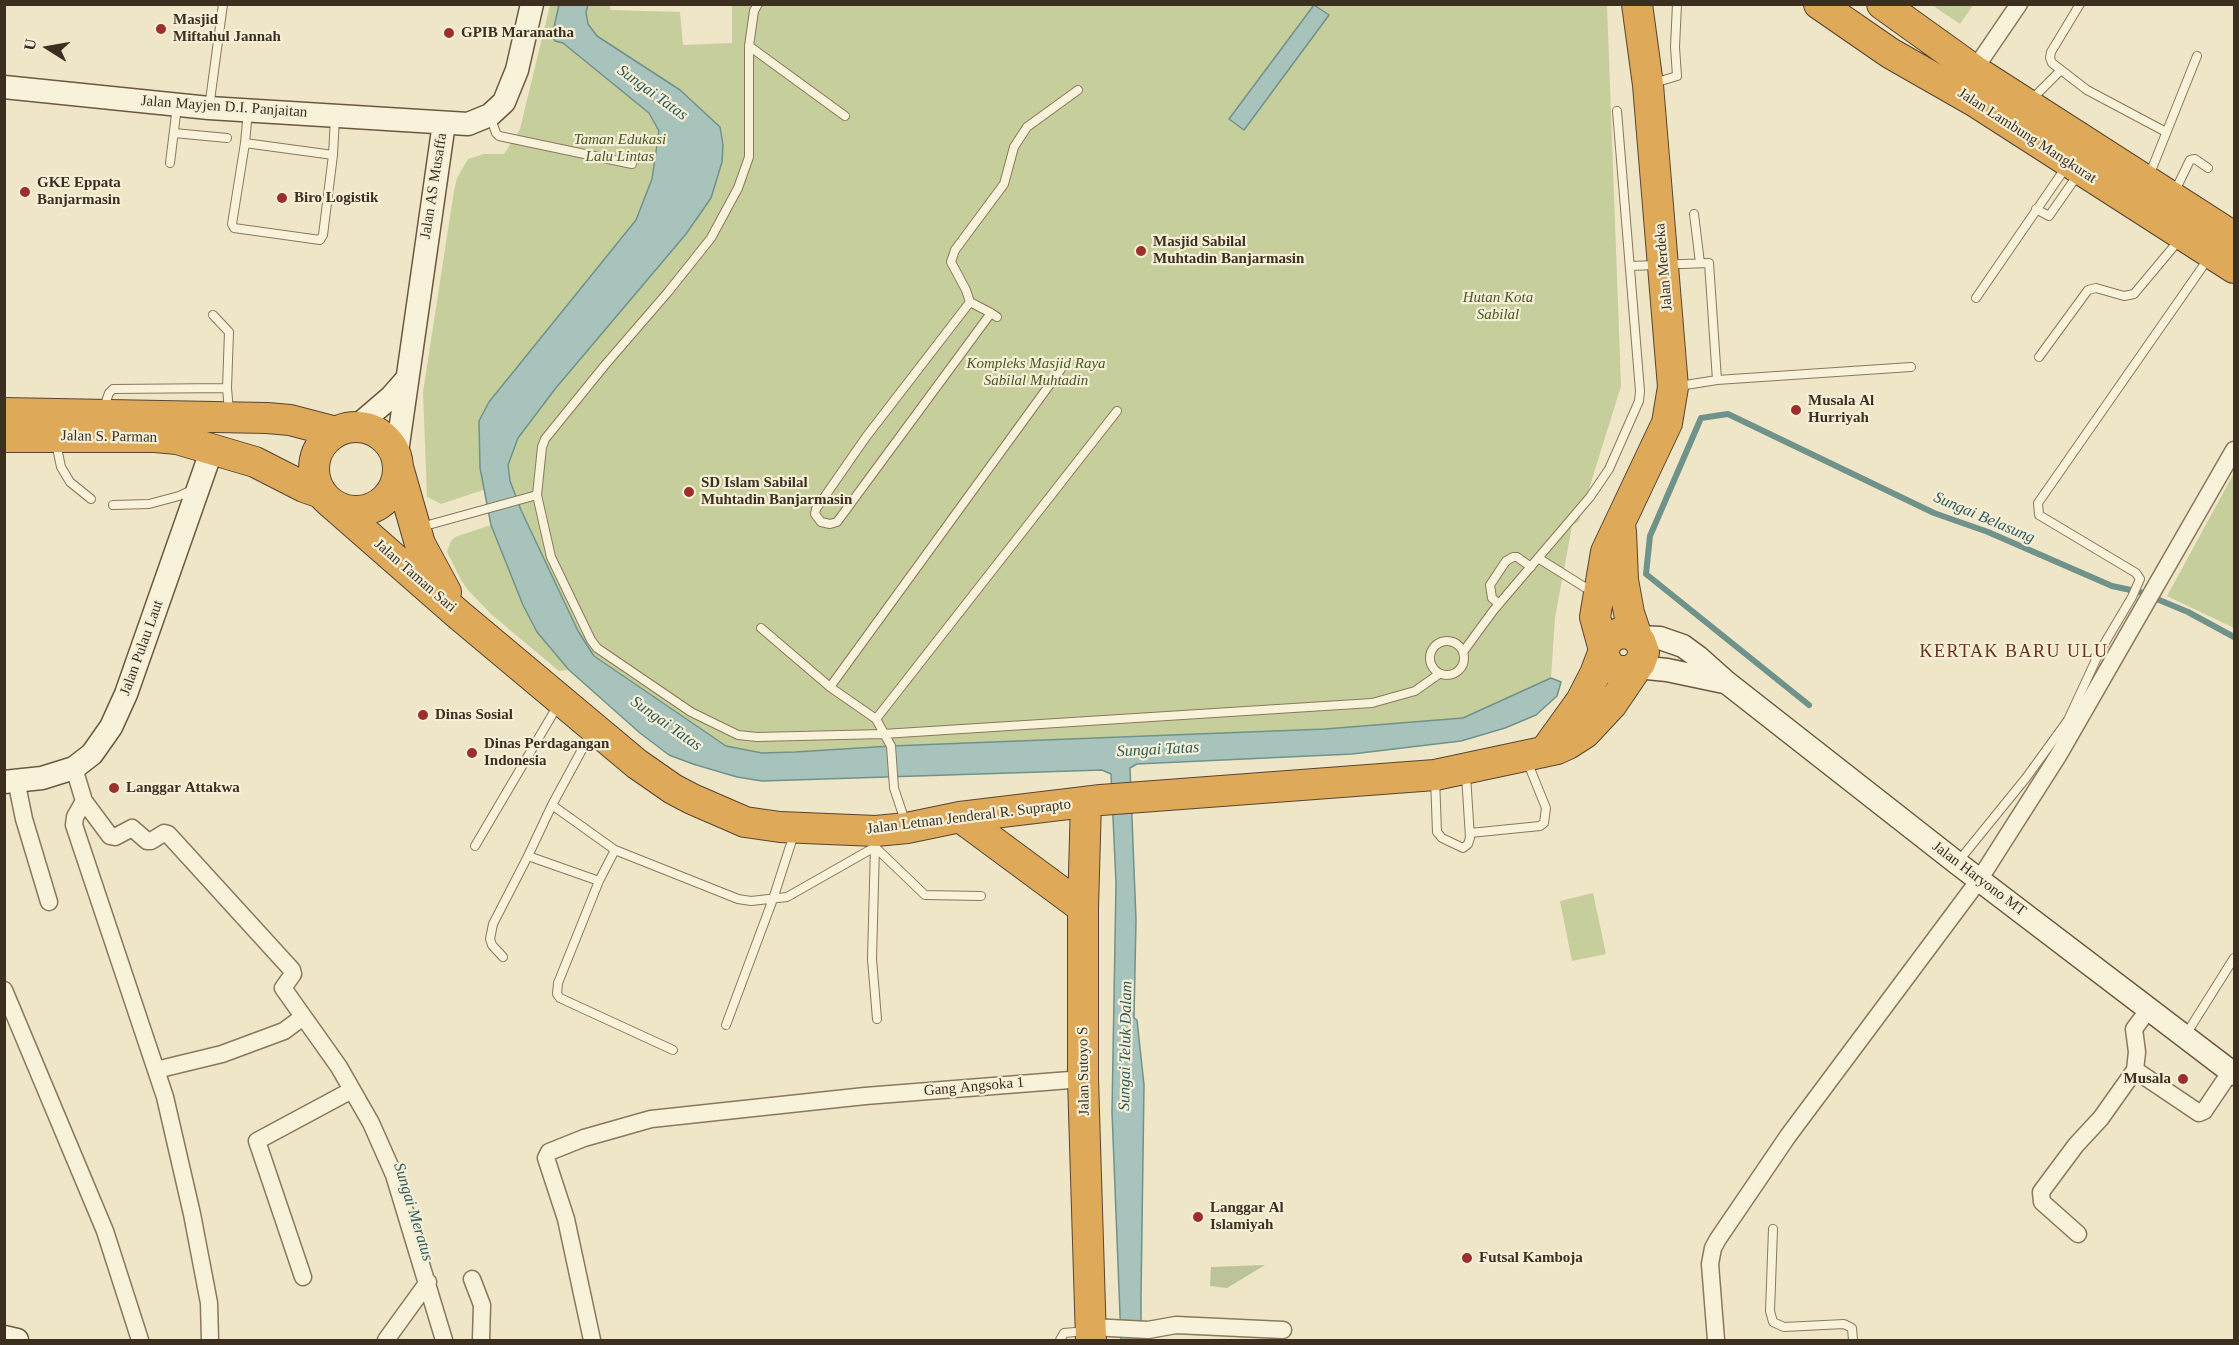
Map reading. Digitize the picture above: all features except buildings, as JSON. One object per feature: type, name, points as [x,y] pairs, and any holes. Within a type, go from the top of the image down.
[{"type":"highway","name":"Jalan Merdeka","points":[[1604,650],[1596,624],[1597,595],[1606,552],[1667,423],[1690,384],[1664,264],[1661,81],[1637,4]]},
{"type":"highway","name":"Jalan Lambung Mangkurat","points":[[1819,4],[1890,53],[2070,155],[2227,253]]},
{"type":"highway","name":"Jalan Lambung Mangkurat","points":[[1882,4],[1974,70],[2027,104],[2070,155],[2146,182],[2171,218],[2227,253]]},
{"type":"highway","name":"Jalan S. Parman","points":[[4,413],[229,418]]},
{"type":"highway","points":[[229,418],[290,420],[346,430],[364,428],[378,433],[388,442],[397,463],[396,480],[391,493],[369,509],[356,511],[343,509],[326,498],[315,481],[314,467],[317,453],[325,441],[346,430]]},
{"type":"highway","name":"Jalan S. Parman","points":[[4,437],[155,437],[177,439],[212,449]]},
{"type":"highway","name":"Jalan Taman Sari","points":[[212,449],[255,462],[326,498],[459,615]]},
{"type":"highway","name":"Jalan Taman Sari","points":[[397,463],[415,529],[426,558],[459,615]]},
{"type":"highway","points":[[1604,650],[1607,663],[1617,671],[1631,671],[1637,667],[1644,652],[1629,613],[1623,580],[1620,546],[1621,519]]},
{"type":"highway","name":"Jalan Letnan Jenderal R. Suprapto","points":[[459,615],[637,764],[672,789],[745,822],[876,839],[907,828],[960,817],[1093,801],[1435,775],[1557,749],[1585,733],[1612,704],[1637,667]]},
{"type":"highway","points":[[1535,753],[1581,701],[1605,644],[1614,635],[1626,632],[1637,637]]},
{"type":"highway","name":"Jalan Sutoyo S","points":[[1093,801],[1083,908],[1083,1079],[1097,1332]]},
{"type":"highway","points":[[960,817],[1083,908]]},
{"type":"street","points":[[490,115],[504,102],[517,70],[532,4]]},
{"type":"street","points":[[1974,70],[2019,4]]},
{"type":"street","name":"Jalan Mayjen D.I. Panjaitan","points":[[4,87],[209,108],[444,123]]},
{"type":"street","name":"Jalan AS Musaffa","points":[[397,463],[406,380],[444,123],[468,124],[490,115]]},
{"type":"street","points":[[346,430],[391,398],[406,380]]},
{"type":"street","name":"Jalan Pulau Laut","points":[[10,781],[42,777],[74,768],[92,754],[111,727],[126,694],[212,449]]},
{"type":"street","points":[[1716,1341],[1710,1264],[1713,1248],[1788,1136],[1979,880],[2058,756],[2143,593],[2235,450]]},
{"type":"street","name":"Jalan Haryono MT","points":[[1637,637],[1660,638],[1683,646],[1957,863],[2233,1072]]},
{"type":"street","name":"Jalan Haryono MT","points":[[1637,667],[1667,669],[1726,682]]},
{"type":"street","points":[[74,768],[84,801],[110,836],[115,837],[132,828],[147,841],[151,841],[164,832],[168,834],[292,970],[293,974],[283,988],[339,1067],[371,1124],[394,1175],[423,1288],[444,1341]]},
{"type":"street","points":[[10,781],[49,902]]},
{"type":"street","points":[[84,801],[75,817],[74,825],[156,1070],[192,1214],[209,1303],[210,1341]]},
{"type":"street","points":[[4,990],[105,1231],[140,1341]]},
{"type":"street","points":[[2078,1234],[2042,1202],[2041,1192],[2076,1145],[2101,1118],[2135,1070],[2137,1052],[2134,1029],[2149,1009]]},
{"type":"street","points":[[156,1070],[222,1054],[284,1031],[303,1017]]},
{"type":"street","points":[[2135,1070],[2199,1113],[2204,1111],[2233,1072]]},
{"type":"street","name":"Gang Angsoka 1","points":[[592,1341],[566,1219],[546,1158],[549,1152],[584,1138],[651,1119],[865,1096],[1083,1079]]},
{"type":"street","points":[[303,1277],[257,1141],[352,1090]]},
{"type":"street","points":[[472,1279],[482,1310],[481,1341]]},
{"type":"street","points":[[386,1341],[423,1288]]},
{"type":"street","points":[[1097,1332],[1148,1330],[1176,1325],[1283,1330]]},
{"type":"street","points":[[4,1337],[17,1341]]},
{"type":"lane","points":[[209,108],[223,4]]},
{"type":"lane","points":[[758,4],[751,27],[749,46],[749,157],[738,188],[711,238],[545,439],[539,468],[537,495],[556,571],[597,648],[691,712],[738,735],[757,737],[883,734],[1372,703],[1415,691],[1439,674]]},
{"type":"lane","points":[[1661,81],[1677,76],[1675,47],[1677,4]]},
{"type":"lane","points":[[2080,4],[2051,52],[2050,60],[2087,90],[2166,132]]},
{"type":"lane","points":[[749,46],[845,116]]},
{"type":"lane","points":[[2146,182],[2197,56]]},
{"type":"lane","points":[[2027,104],[2061,70]]},
{"type":"lane","points":[[970,302],[866,437],[816,509],[815,514],[821,522],[830,524],[837,522],[994,315],[970,302],[951,262],[955,249],[1004,184],[1014,147],[1027,127],[1078,90]]},
{"type":"lane","points":[[170,163],[177,105]]},
{"type":"lane","points":[[248,111],[232,224],[238,230],[320,240],[323,235],[333,155],[335,115]]},
{"type":"lane","points":[[1463,652],[1499,604],[1590,496],[1609,469],[1639,401],[1617,111]]},
{"type":"lane","points":[[490,115],[499,136],[632,164]]},
{"type":"lane","points":[[174,133],[227,138]]},
{"type":"lane","points":[[245,143],[333,155]]},
{"type":"lane","points":[[2036,209],[2049,216],[2070,155]]},
{"type":"lane","points":[[1976,298],[2070,155]]},
{"type":"lane","points":[[2039,357],[2088,290],[2096,288],[2124,297],[2134,294],[2171,218],[2190,160],[2195,159],[2208,168]]},
{"type":"lane","points":[[1694,214],[1700,263]]},
{"type":"lane","points":[[1957,863],[2026,778],[2068,720],[2100,651],[2143,593],[2136,573],[2038,515],[2037,507],[2227,253]]},
{"type":"lane","points":[[1630,266],[1709,263],[1717,381]]},
{"type":"lane","points":[[213,315],[229,333],[227,388],[229,418]]},
{"type":"lane","points":[[1690,384],[1911,367]]},
{"type":"lane","points":[[830,687],[1061,369]]},
{"type":"lane","points":[[98,415],[104,410],[112,389],[227,388]]},
{"type":"lane","points":[[876,719],[1117,411]]},
{"type":"lane","points":[[54,436],[61,467],[70,482],[91,499]]},
{"type":"lane","points":[[113,505],[149,504],[184,494],[200,486]]},
{"type":"lane","points":[[415,529],[537,495]]},
{"type":"lane","points":[[1499,604],[1491,595],[1490,585],[1506,561],[1517,557],[1531,567]]},
{"type":"lane","points":[[1538,558],[1597,595]]},
{"type":"lane","points":[[761,628],[830,687],[876,719],[891,746],[892,779],[907,828]]},
{"type":"lane","points":[[1440,642],[1451,642],[1460,647],[1463,652],[1461,669],[1451,676],[1439,674],[1430,660],[1432,650],[1440,642]]},
{"type":"lane","points":[[475,846],[561,700]]},
{"type":"lane","points":[[503,957],[492,945],[490,939],[493,924],[552,805],[594,728]]},
{"type":"lane","points":[[1470,833],[1540,826],[1544,822],[1546,808],[1535,753]]},
{"type":"lane","points":[[1435,775],[1437,826],[1440,836],[1463,848],[1468,844],[1470,833],[1466,769]]},
{"type":"lane","points":[[552,805],[615,850],[738,899],[751,901],[787,897],[876,839]]},
{"type":"lane","points":[[726,1025],[773,899],[790,849],[794,828]]},
{"type":"lane","points":[[876,839],[925,895],[981,896]]},
{"type":"lane","points":[[876,839],[872,959],[877,1019]]},
{"type":"lane","points":[[615,850],[599,881],[558,983],[557,994],[560,998],[674,1050]]},
{"type":"lane","points":[[528,856],[599,881]]},
{"type":"lane","points":[[2185,1036],[2235,958]]},
{"type":"lane","points":[[1773,1229],[1770,1311],[1773,1322],[1784,1327],[1844,1324],[1852,1328],[1853,1341]]},
{"type":"lane","points":[[1060,1341],[1061,1335],[1067,1331],[1097,1332]]},
{"type":"green space","name":"Kompleks Masjid Raya Sabilal Muhtadin","points":[[732,4],[1607,5],[1621,386],[1579,521],[1572,526],[1555,618],[1551,678],[1463,718],[1325,729],[762,753],[726,746],[594,656],[578,631],[521,510],[510,481],[441,504],[427,497],[423,392],[454,191],[457,178],[468,159],[484,154],[504,154],[520,129],[550,5],[610,5],[610,10],[680,12],[683,45],[732,43]]},
{"type":"green space","points":[[1932,5],[1973,5],[1960,24]]},
{"type":"green space","points":[[2234,473],[2234,628],[2167,596]]},
{"type":"green space","points":[[491,525],[523,605],[537,632],[569,670],[559,671],[491,614],[461,580],[447,552],[451,541],[455,537]]},
{"type":"green space","points":[[1593,893],[1606,954],[1572,961],[1560,901]]},
{"type":"green space","points":[[1265,1265],[1227,1288],[1210,1286],[1211,1267]]},
{"type":"water","points":[[559,5],[588,5],[586,12],[588,24],[597,36],[680,90],[720,127],[723,145],[722,162],[711,198],[686,234],[555,389],[518,438],[508,465],[510,481],[521,510],[578,631],[594,656],[726,746],[762,753],[1325,729],[1463,718],[1551,678],[1561,682],[1557,696],[1536,715],[1505,728],[1461,741],[1352,754],[1137,764],[1130,768],[1136,920],[1134,1018],[1137,1020],[1144,1085],[1141,1323],[1144,1340],[1121,1340],[1112,1112],[1116,883],[1111,774],[1102,770],[762,781],[737,777],[669,755],[640,733],[569,670],[537,632],[523,605],[491,525],[480,468],[479,421],[489,402],[636,220],[652,179],[659,131],[649,113],[563,43],[555,41],[552,36]]},
{"type":"water","points":[[1314,5],[1329,15],[1244,130],[1229,119]]},
{"type":"waterway","name":"Sungai Belasung","points":[[1809,705],[1646,574],[1650,536],[1701,418],[1728,414],[1934,513],[1988,532],[2112,586],[2140,592],[2188,612],[2234,637]]},
{"type":"place","name":"Masjid Miftahul Jannah","points":[[161,29]]},
{"type":"place","name":"GPIB Maranatha","points":[[449,33]]},
{"type":"place","name":"GKE Eppata Banjarmasin","points":[[25,192]]},
{"type":"place","name":"Biro Logistik","points":[[282,198]]},
{"type":"place","name":"Masjid Sabilal Muhtadin Banjarmasin","points":[[1141,251]]},
{"type":"place","name":"Musala Al Hurriyah","points":[[1796,410]]},
{"type":"place","name":"SD Islam Sabilal Muhtadin Banjarmasin","points":[[689,492]]},
{"type":"place","name":"Dinas Sosial","points":[[423,715]]},
{"type":"place","name":"Dinas Perdagangan Indonesia","points":[[472,753]]},
{"type":"place","name":"Langgar Attakwa","points":[[114,788]]},
{"type":"place","name":"Musala","points":[[2183,1079]]},
{"type":"place","name":"Langgar Al Islamiyah","points":[[1198,1217]]},
{"type":"place","name":"Futsal Kamboja","points":[[1467,1258]]},
{"type":"district","name":"KERTAK BARU ULU","points":[[2014,652]]},
{"type":"water label","name":"Sungai Tatas","points":[[652,93]]},
{"type":"water label","name":"Sungai Tatas","points":[[666,724]]},
{"type":"water label","name":"Sungai Tatas","points":[[1158,750]]},
{"type":"water label","name":"Sungai Teluk Dalam","points":[[1126,1046]]},
{"type":"water label","name":"Sungai Meratus","points":[[413,1212]]},
{"type":"park label","name":"Taman Edukasi Lalu Lintas","points":[[620,148]]},
{"type":"park label","name":"Hutan Kota Sabilal","points":[[1498,306]]}]
